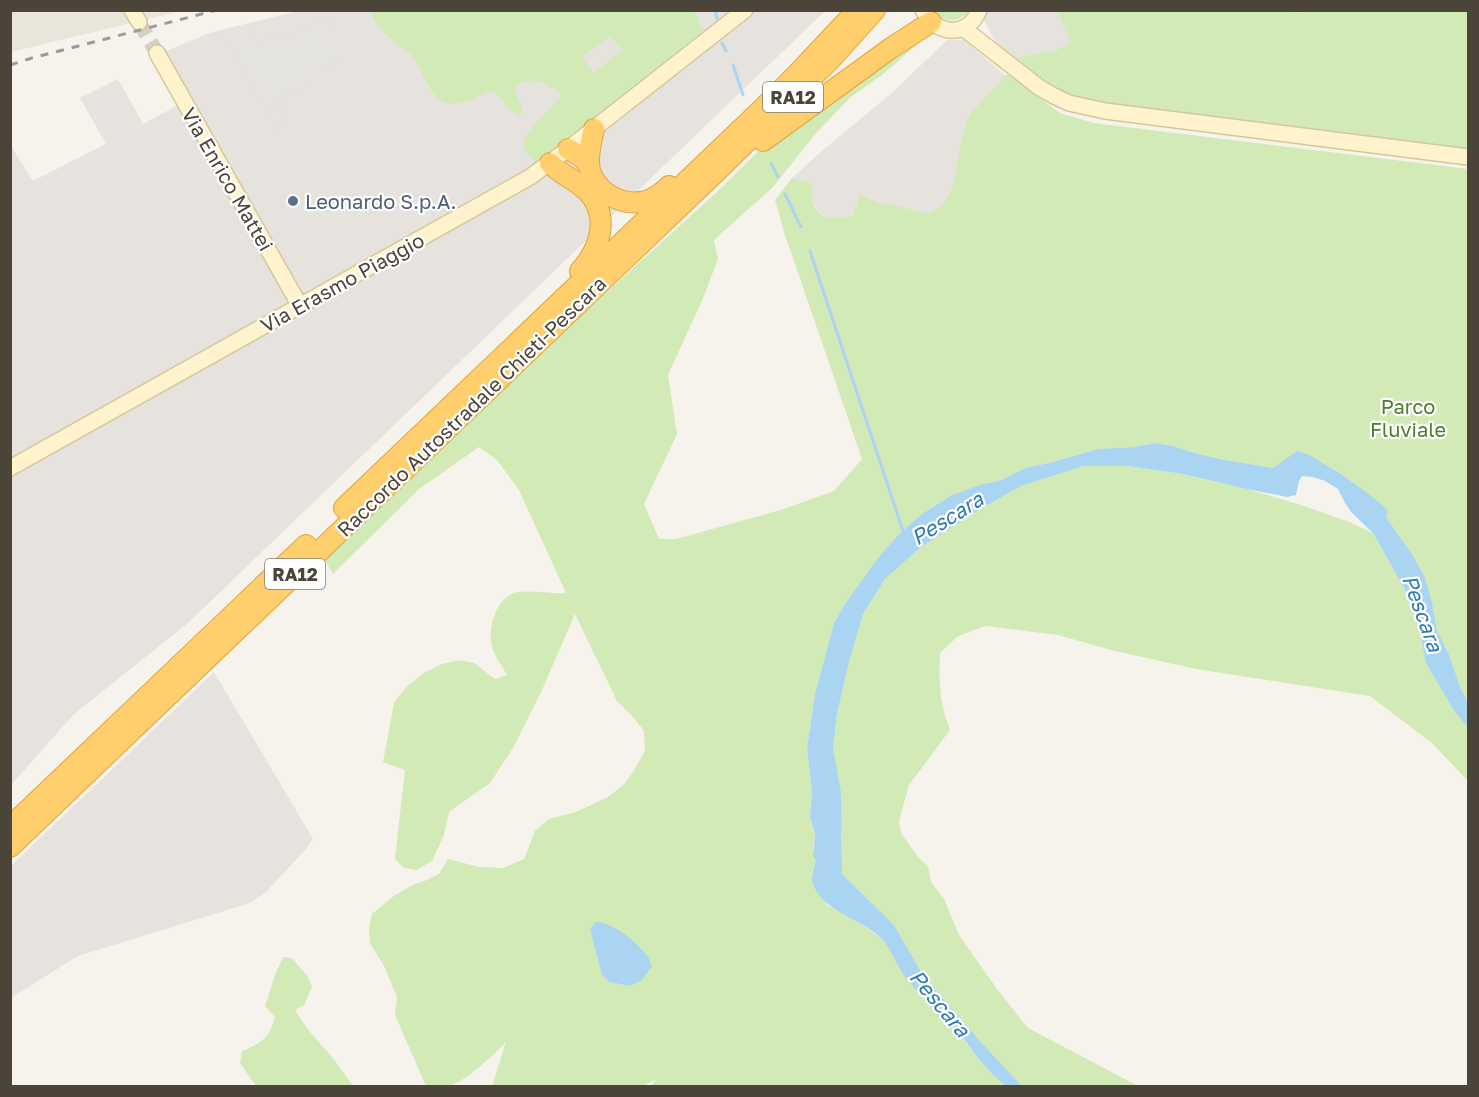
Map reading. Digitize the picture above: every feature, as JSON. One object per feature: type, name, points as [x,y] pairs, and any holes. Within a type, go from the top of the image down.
[{"type":"highway","name":"Raccordo Autostradale Chieti-Pescara","points":[[10,827],[719,150],[797,74],[857,10]]},
{"type":"highway","name":"Raccordo Autostradale Chieti-Pescara","points":[[10,847],[708,180],[831,59],[875,10]]},
{"type":"highway","points":[[708,180],[723,176],[770,135],[915,31],[927,16]]},
{"type":"highway","points":[[594,129],[589,166],[592,177],[606,194],[621,201],[644,201],[659,195],[702,154],[719,150]]},
{"type":"highway","points":[[568,149],[582,157],[589,166]]},
{"type":"highway","points":[[544,318],[546,303],[581,270],[591,257],[596,248],[600,229],[597,207],[590,195],[550,163]]},
{"type":"street","name":"Via Erasmo Piaggio","points":[[10,468],[523,181],[550,163],[745,10]]},
{"type":"street","points":[[927,16],[944,30],[957,30],[969,25],[979,13]]},
{"type":"street","points":[[979,13],[986,36],[1000,56]]},
{"type":"street","points":[[963,28],[1040,88],[1062,100],[1085,107],[1468,157]]},
{"type":"street","name":"Via Enrico Mattei","points":[[157,53],[300,306]]},
{"type":"shaded area","points":[[11,11],[181,11],[11,52]]},
{"type":"shaded area","points":[[298,11],[825,11],[188,623],[74,714],[11,785],[11,146],[33,181],[106,144],[80,98],[118,79],[143,124],[191,98],[164,52],[209,33]]},
{"type":"shaded area","points":[[982,11],[1057,11],[1072,43],[1056,50],[1014,58],[995,42],[982,16]]},
{"type":"shaded area","points":[[328,17],[330,30],[348,54],[277,102],[292,130],[282,135],[222,30],[249,23],[255,42],[310,29],[309,22]]},
{"type":"shaded area","points":[[947,40],[964,40],[1006,76],[969,115],[954,182],[940,207],[926,213],[894,205],[883,205],[860,194],[852,216],[834,220],[820,213],[812,202],[812,183],[792,178],[893,92]]},
{"type":"shaded area","points":[[214,672],[313,839],[266,892],[250,903],[78,956],[11,998],[11,866]]},
{"type":"green space","points":[[1294,10],[1296,13],[1301,10],[1468,11],[1468,150],[1092,103],[1048,85],[1014,58],[1056,50],[1071,43],[1057,11]]},
{"type":"green space","points":[[371,11],[695,11],[703,32],[536,162],[529,156],[524,143],[534,125],[562,95],[538,82],[519,83],[514,88],[521,105],[520,115],[517,116],[497,94],[492,92],[486,92],[462,103],[445,103],[433,93],[413,56],[387,35]],"holes":[[[611,36],[622,51],[593,73],[582,57]]]},
{"type":"green space","points":[[934,11],[969,11],[961,18],[952,20],[943,18]]},
{"type":"green space","name":"Parco Fluviale","points":[[913,39],[920,42],[882,75],[851,97],[817,132],[773,187],[714,240],[718,259],[668,375],[677,434],[644,504],[659,539],[676,539],[781,510],[834,491],[862,459],[775,200],[792,178],[812,183],[813,204],[816,210],[830,218],[852,216],[860,194],[883,205],[894,205],[926,213],[940,207],[954,182],[969,115],[1007,74],[1060,113],[1094,123],[1468,169],[1468,703],[1437,631],[1425,577],[1386,517],[1387,510],[1361,488],[1308,454],[1297,451],[1273,468],[1220,459],[1155,443],[1098,449],[1025,468],[1002,480],[979,485],[952,495],[922,514],[898,535],[878,558],[834,623],[815,694],[807,748],[812,792],[810,816],[815,835],[813,847],[816,861],[812,873],[827,905],[856,920],[881,938],[919,994],[1005,1086],[651,1086],[657,1079],[643,1086],[492,1086],[506,1042],[464,1079],[444,1087],[426,1086],[395,1015],[397,997],[384,966],[370,943],[369,928],[372,914],[395,895],[439,874],[448,859],[479,867],[503,868],[524,859],[535,831],[549,819],[576,812],[608,797],[624,784],[645,751],[644,731],[617,701],[575,614],[542,690],[513,748],[490,783],[449,812],[444,835],[432,861],[416,870],[404,868],[395,859],[405,770],[383,762],[394,703],[406,687],[422,674],[442,664],[459,660],[474,663],[495,679],[507,675],[495,655],[491,641],[493,618],[500,604],[505,598],[519,592],[566,593],[519,490],[497,460],[479,447],[419,489],[333,574],[324,559],[540,353],[763,147]],"holes":[[[590,930],[630,986],[609,982],[602,975]]]},
{"type":"green space","points":[[1084,466],[1128,466],[1183,474],[1298,504],[1347,521],[1373,533],[1404,588],[1417,619],[1426,663],[1454,711],[1468,727],[1468,781],[1432,743],[1370,696],[1196,669],[1115,651],[1058,635],[985,626],[958,636],[940,653],[940,692],[950,730],[909,785],[899,821],[901,833],[918,857],[928,866],[931,882],[944,899],[959,935],[1028,1028],[1138,1086],[1022,1086],[923,975],[894,925],[842,874],[842,837],[833,748],[837,714],[863,614],[885,579],[921,547],[1021,486]]},
{"type":"green space","points":[[283,957],[292,958],[308,977],[312,987],[304,1005],[295,1010],[353,1086],[256,1086],[240,1063],[242,1051],[264,1039],[273,1024],[275,1017],[265,1006]]},
{"type":"water","name":"Pescara","points":[[1155,443],[1220,459],[1273,468],[1297,451],[1308,454],[1361,488],[1388,510],[1386,517],[1425,577],[1437,631],[1468,703],[1468,727],[1454,711],[1426,663],[1417,619],[1404,588],[1373,533],[1351,512],[1338,489],[1313,477],[1302,476],[1296,495],[1287,497],[1183,474],[1128,466],[1084,466],[1021,486],[921,547],[885,579],[863,614],[848,666],[837,714],[833,748],[841,793],[842,874],[894,925],[923,975],[1022,1086],[1005,1086],[912,986],[882,939],[867,927],[825,902],[814,887],[812,879],[816,861],[813,856],[815,835],[810,816],[812,792],[807,748],[815,694],[834,623],[847,601],[878,558],[898,535],[922,514],[952,495],[979,485],[1002,480],[1025,468],[1098,449]]},
{"type":"water","points":[[595,922],[608,925],[622,933],[646,955],[652,966],[642,980],[630,986],[609,982],[602,975],[590,930]]},
{"type":"waterway","points":[[715,10],[718,22]]},
{"type":"waterway","points":[[722,43],[726,51]]},
{"type":"waterway","points":[[733,65],[743,95]]},
{"type":"waterway","points":[[771,163],[778,177]]},
{"type":"waterway","points":[[785,194],[801,227]]},
{"type":"waterway","points":[[810,251],[904,534]]},
{"type":"tunnel","points":[[139,22],[157,53]]},
{"type":"railway","points":[[10,65],[217,10]]},
{"type":"place","name":"Leonardo S.p.A.","points":[[293,201]]}]
